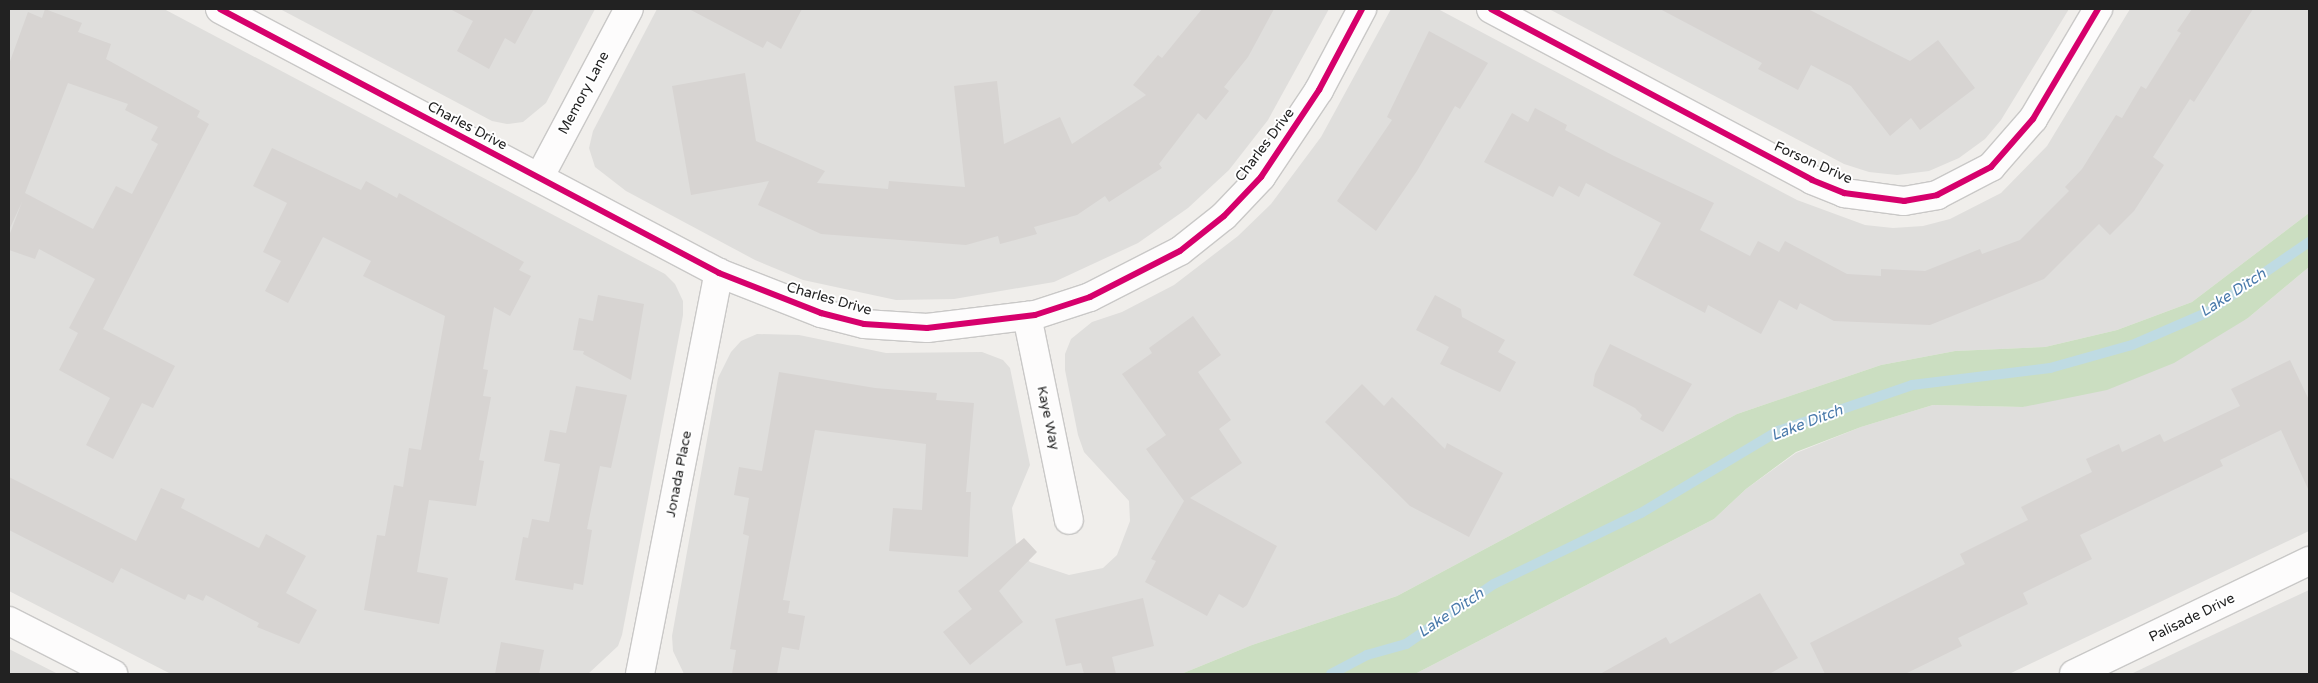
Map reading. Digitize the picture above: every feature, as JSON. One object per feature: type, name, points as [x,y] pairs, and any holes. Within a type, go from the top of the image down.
[{"type":"street","name":"Charles Drive","points":[[220,9],[719,273],[774,297],[864,324],[928,328],[1027,316],[1090,297],[1136,277],[1180,251],[1224,216],[1260,177],[1290,136],[1362,9]]},
{"type":"street","name":"Memory Lane","points":[[539,178],[629,9]]},
{"type":"street","name":"Forson Drive","points":[[1491,9],[1812,180],[1844,193],[1904,201],[1937,195],[1991,167],[2033,119],[2098,9]]},
{"type":"street","name":"Jonada Place","points":[[640,674],[719,273]]},
{"type":"street","name":"Kaye Way","points":[[1027,316],[1069,520]]},
{"type":"street","name":"Palisade Drive","points":[[2074,674],[2309,561]]},
{"type":"street","points":[[9,620],[113,674]]},
{"type":"shaded area","points":[[9,9],[164,9],[665,274],[675,284],[683,301],[683,315],[622,635],[618,646],[588,674],[171,674],[9,591]]},
{"type":"shaded area","points":[[280,9],[595,9],[546,103],[523,122],[507,124],[492,121]]},
{"type":"shaded area","points":[[657,9],[1329,9],[1268,120],[1229,170],[1188,208],[1138,243],[1054,282],[954,299],[896,300],[803,280],[755,260],[626,191],[595,167],[589,148],[593,131]]},
{"type":"shaded area","points":[[1391,9],[1438,9],[1797,200],[1865,225],[1893,228],[1923,226],[1950,219],[2001,193],[2047,146],[2130,9],[2309,9],[2309,213],[2192,302],[2117,330],[2045,347],[1955,351],[1881,365],[1737,414],[1397,596],[1252,645],[1181,674],[684,674],[673,651],[672,636],[718,378],[731,352],[741,341],[757,334],[799,335],[886,353],[982,352],[1003,360],[1010,368],[1030,465],[1012,508],[1016,543],[1030,562],[1069,575],[1103,568],[1117,555],[1130,521],[1129,501],[1084,452],[1078,435],[1065,370],[1065,354],[1071,339],[1092,322],[1122,312],[1174,285],[1238,236],[1271,204],[1321,137]]},
{"type":"shaded area","points":[[1549,9],[2069,9],[2001,120],[1985,139],[1959,158],[1929,171],[1897,175],[1869,172],[1844,164]]},
{"type":"shaded area","points":[[2309,267],[2309,531],[2009,674],[1415,674],[1714,519],[1746,489],[1796,453],[1861,427],[1933,405],[2023,407],[2248,318]]},
{"type":"shaded area","points":[[2309,590],[2309,674],[2131,674],[2202,640]]},
{"type":"shaded area","points":[[9,649],[58,674],[9,674]]},
{"type":"green space","points":[[2309,213],[2309,267],[2248,318],[2174,363],[2107,390],[2023,407],[1933,405],[1861,427],[1796,452],[1746,489],[1714,519],[1415,674],[1181,674],[1252,645],[1397,596],[1737,414],[1881,365],[1955,351],[2045,347],[2117,330],[2192,302]]},
{"type":"building","points":[[45,9],[82,23],[78,32],[111,44],[106,59],[200,111],[197,117],[209,124],[103,329],[175,366],[153,408],[142,403],[113,459],[86,445],[110,398],[59,370],[78,333],[69,328],[95,279],[39,249],[35,259],[9,250],[9,236],[22,202],[9,230],[9,64],[28,12],[42,18]],"holes":[[[68,83],[128,104],[125,110],[158,127],[151,140],[158,144],[132,194],[116,186],[93,229],[25,193]]]},
{"type":"building","points":[[450,9],[534,9],[515,44],[505,38],[489,69],[457,51],[473,21]]},
{"type":"building","points":[[689,9],[802,9],[781,49],[767,41],[763,48]]},
{"type":"building","points":[[1202,9],[1274,9],[1248,57],[1224,87],[1229,91],[1206,120],[1198,113],[1159,164],[1162,168],[1109,202],[1105,196],[1077,215],[1034,227],[1037,234],[1000,244],[998,236],[966,245],[821,234],[758,205],[769,181],[691,195],[672,86],[745,73],[756,141],[825,171],[817,183],[888,189],[889,181],[965,187],[954,86],[997,81],[1004,144],[1060,117],[1072,144],[1146,95],[1133,85],[1158,55],[1162,58]]},
{"type":"building","points":[[1660,9],[1808,9],[1910,61],[1938,40],[1975,88],[1920,130],[1911,118],[1890,136],[1851,86],[1811,65],[1798,90],[1758,69],[1762,63]]},
{"type":"building","points":[[2192,9],[2253,9],[2194,102],[2190,99],[2153,157],[2164,165],[2134,211],[2110,235],[2099,224],[2044,279],[1930,325],[1834,321],[1800,303],[1797,310],[1779,300],[1761,334],[1708,305],[1705,313],[1633,275],[1661,223],[1586,183],[1579,197],[1559,186],[1553,197],[1484,162],[1512,113],[1528,122],[1535,108],[1567,125],[1565,130],[1614,156],[1714,203],[1700,230],[1750,256],[1758,241],[1779,252],[1785,241],[1847,274],[1881,276],[1881,269],[1925,271],[1980,249],[1982,254],[2020,240],[2069,191],[2065,187],[2082,169],[2116,115],[2122,118],[2141,86],[2146,89],[2181,33],[2177,31]]},
{"type":"building","points":[[1429,31],[1488,63],[1460,109],[1455,106],[1417,171],[1376,231],[1337,201],[1392,120],[1387,117]]},
{"type":"building","points":[[272,148],[361,190],[366,181],[397,198],[399,193],[524,262],[519,270],[531,276],[510,316],[494,307],[483,369],[488,370],[483,396],[491,397],[479,460],[484,461],[476,506],[429,500],[417,572],[448,578],[439,624],[364,610],[377,535],[385,536],[394,485],[403,487],[409,448],[421,450],[445,316],[363,276],[371,261],[323,237],[288,303],[265,291],[281,261],[263,252],[287,203],[253,186]]},
{"type":"building","points":[[598,295],[644,304],[631,380],[583,354],[584,351],[573,350],[579,318],[593,321]]},
{"type":"building","points":[[1435,295],[1461,309],[1462,317],[1505,340],[1498,352],[1516,362],[1500,392],[1440,364],[1449,347],[1416,330]]},
{"type":"building","points":[[1193,316],[1221,355],[1198,372],[1231,420],[1219,429],[1242,463],[1190,498],[1277,546],[1247,605],[1243,608],[1219,594],[1207,616],[1145,582],[1156,561],[1151,559],[1184,501],[1146,449],[1166,435],[1122,374],[1152,353],[1149,348]]},
{"type":"building","points":[[1610,344],[1692,384],[1663,432],[1640,419],[1642,415],[1635,408],[1593,386],[1595,374]]},
{"type":"building","points":[[2290,360],[2309,400],[2309,491],[2281,430],[2220,460],[2223,466],[2080,535],[2092,559],[2023,593],[2028,604],[1958,638],[1962,646],[1905,674],[1825,674],[1810,643],[1965,564],[1960,554],[2028,520],[2021,507],[2092,472],[2086,459],[2119,444],[2122,452],[2160,434],[2164,442],[2240,406],[2231,389]]},
{"type":"building","points":[[779,372],[875,388],[937,393],[936,400],[974,403],[966,492],[971,492],[968,557],[889,551],[893,508],[922,510],[926,444],[815,430],[783,600],[790,601],[788,613],[805,616],[799,650],[782,647],[777,674],[732,674],[736,650],[730,649],[749,536],[743,534],[749,498],[734,495],[739,467],[762,471]]},
{"type":"building","points":[[1362,384],[1384,406],[1392,397],[1445,449],[1447,443],[1503,473],[1469,537],[1410,506],[1325,422]]},
{"type":"building","points":[[576,386],[627,395],[611,468],[600,466],[587,529],[592,530],[583,585],[574,583],[573,590],[515,580],[523,537],[528,538],[532,519],[549,522],[560,464],[544,461],[550,430],[566,433]]},
{"type":"building","points":[[9,477],[136,541],[161,488],[185,499],[181,508],[259,548],[266,534],[306,556],[286,593],[317,610],[299,644],[257,627],[259,623],[206,595],[203,601],[188,594],[185,600],[121,568],[113,583],[9,530]]},
{"type":"building","points":[[1024,538],[1037,552],[999,591],[1023,622],[970,665],[943,632],[972,609],[958,591]]},
{"type":"building","points":[[1760,593],[1798,658],[1769,674],[1600,674],[1666,637],[1670,644]]},
{"type":"building","points":[[1143,598],[1154,646],[1112,657],[1116,674],[1084,674],[1081,663],[1066,666],[1055,619]]},
{"type":"building","points":[[501,642],[544,650],[539,674],[495,674]]},
{"type":"waterway","name":"Lake Ditch","points":[[1331,674],[1367,655],[1406,644],[1494,584],[1641,513],[1778,431],[1912,385],[2050,368],[2132,345],[2206,313],[2309,242]]},
{"type":"cycle path","points":[[220,9],[719,273],[821,313],[864,324],[927,328],[1035,315],[1090,297],[1180,251],[1224,216],[1261,177],[1319,90],[1362,9]]},
{"type":"cycle path","points":[[1491,9],[1812,180],[1844,193],[1904,201],[1937,195],[1991,167],[2033,119],[2098,9]]}]
